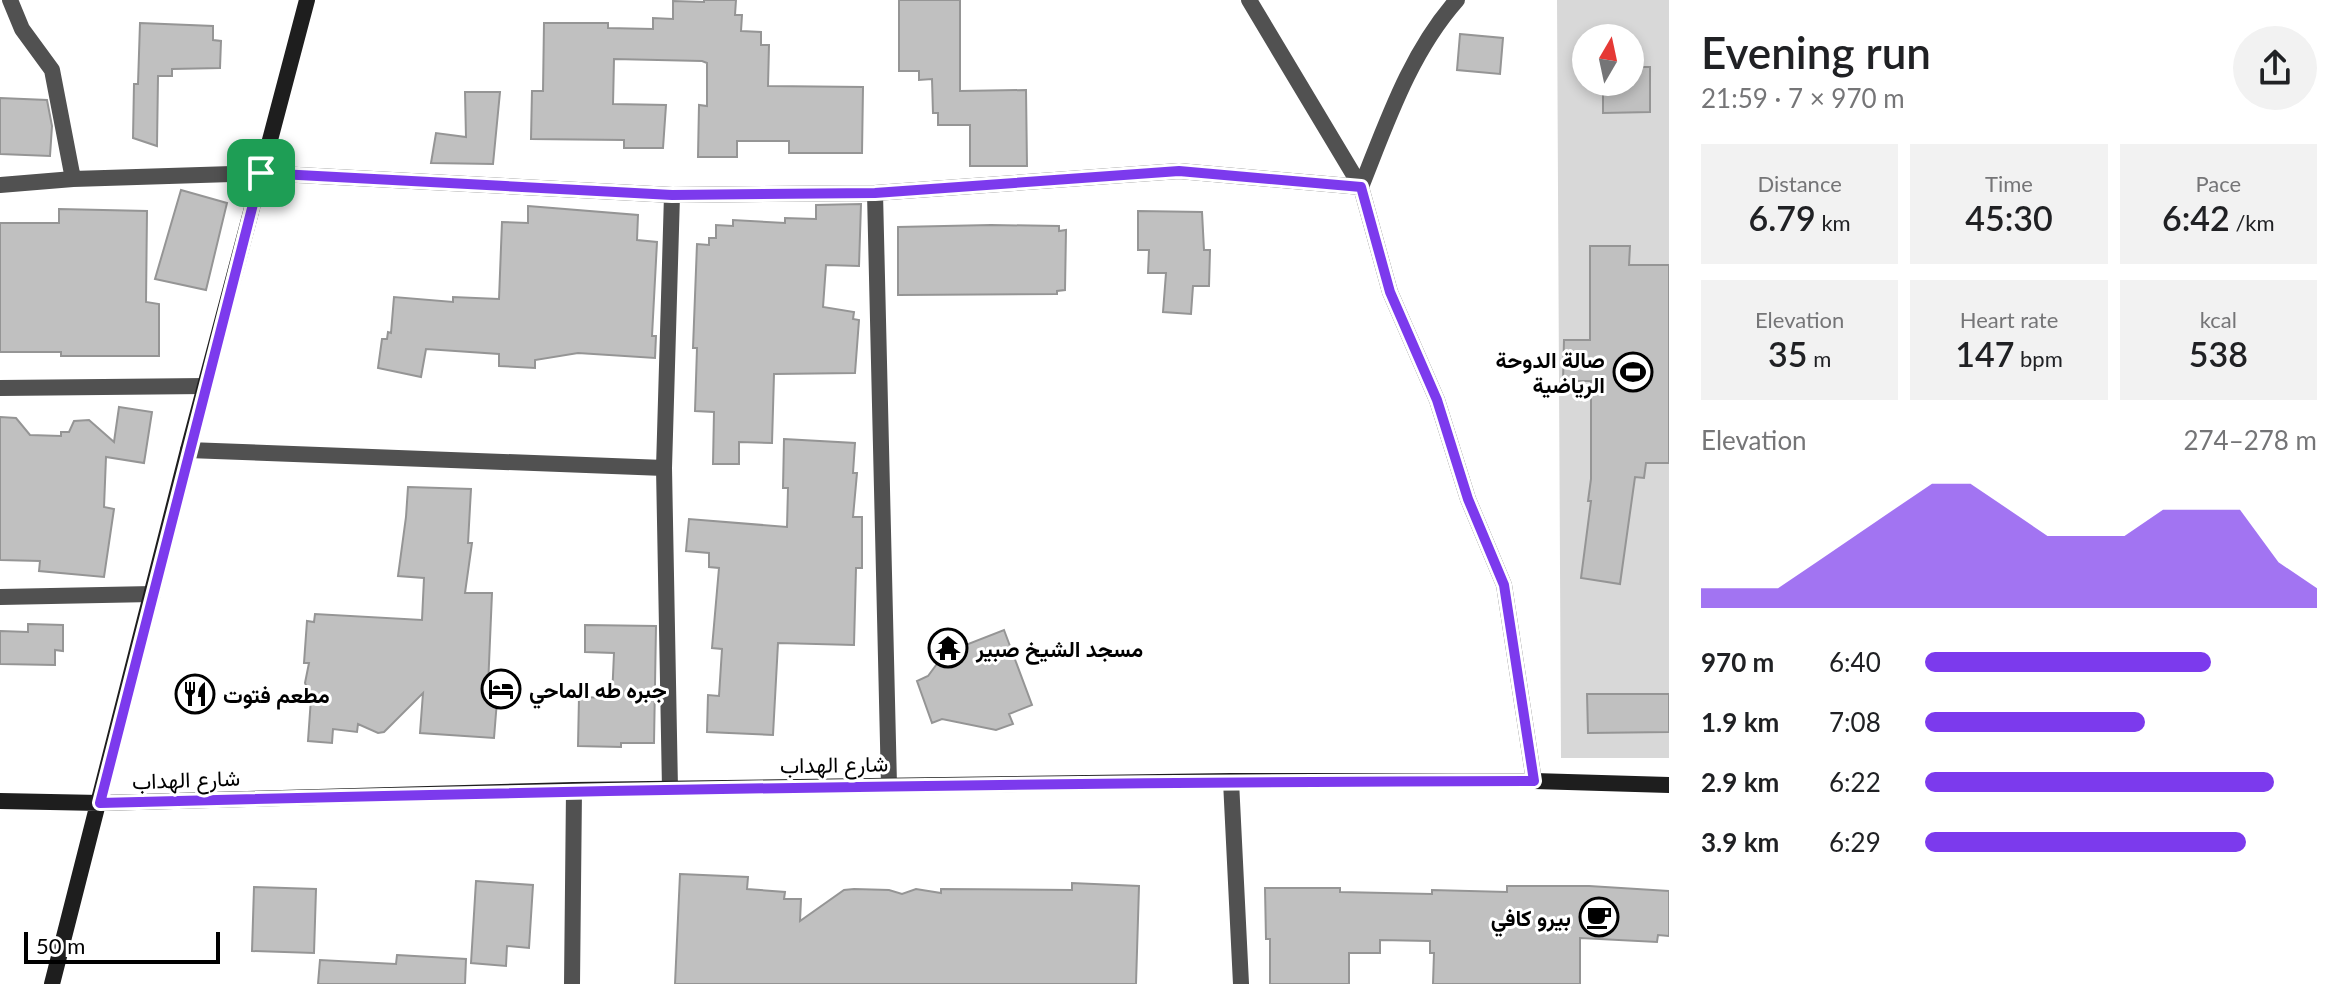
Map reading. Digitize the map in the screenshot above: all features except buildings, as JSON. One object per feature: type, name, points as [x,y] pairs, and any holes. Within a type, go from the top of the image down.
[{"type":"street","points":[[10,0],[22,29],[52,70],[73,179]]},
{"type":"street","points":[[52,984],[307,0]]},
{"type":"street","points":[[1249,0],[1361,187],[1390,292],[1437,400],[1468,499],[1504,585],[1534,781]]},
{"type":"street","points":[[1361,187],[1416,59],[1457,0]]},
{"type":"street","points":[[0,185],[73,179],[261,173],[672,195],[875,193],[1179,171],[1361,187]]},
{"type":"street","points":[[875,193],[889,785]]},
{"type":"street","points":[[670,789],[664,468],[672,195]]},
{"type":"street","points":[[0,388],[206,386]]},
{"type":"street","points":[[188,450],[664,468]]},
{"type":"street","points":[[0,597],[153,594]]},
{"type":"street","points":[[1231,781],[1241,984]]},
{"type":"street","name":"شارع الهداب","points":[[0,801],[100,803],[574,790],[1231,781],[1534,781],[1669,785]]},
{"type":"street","points":[[572,984],[574,790]]},
{"type":"shaded area","points":[[1557,0],[1669,0],[1669,758],[1561,758]]},
{"type":"place","name":"صالة الدوحة الرياضية","points":[[1633,372]]},
{"type":"place","name":"مسجد الشيخ صبير","points":[[948,648]]},
{"type":"place","name":"جبره طه الماحي","points":[[501,689]]},
{"type":"place","name":"مطعم فتوت","points":[[195,694]]},
{"type":"place","name":"بيرو كافي","points":[[1599,917]]},
{"type":"route","points":[[1179,171],[1361,187],[1390,292],[1437,400],[1468,499],[1504,585],[1534,781],[889,785],[100,803],[261,173],[672,195],[875,193],[1179,171]]}]
